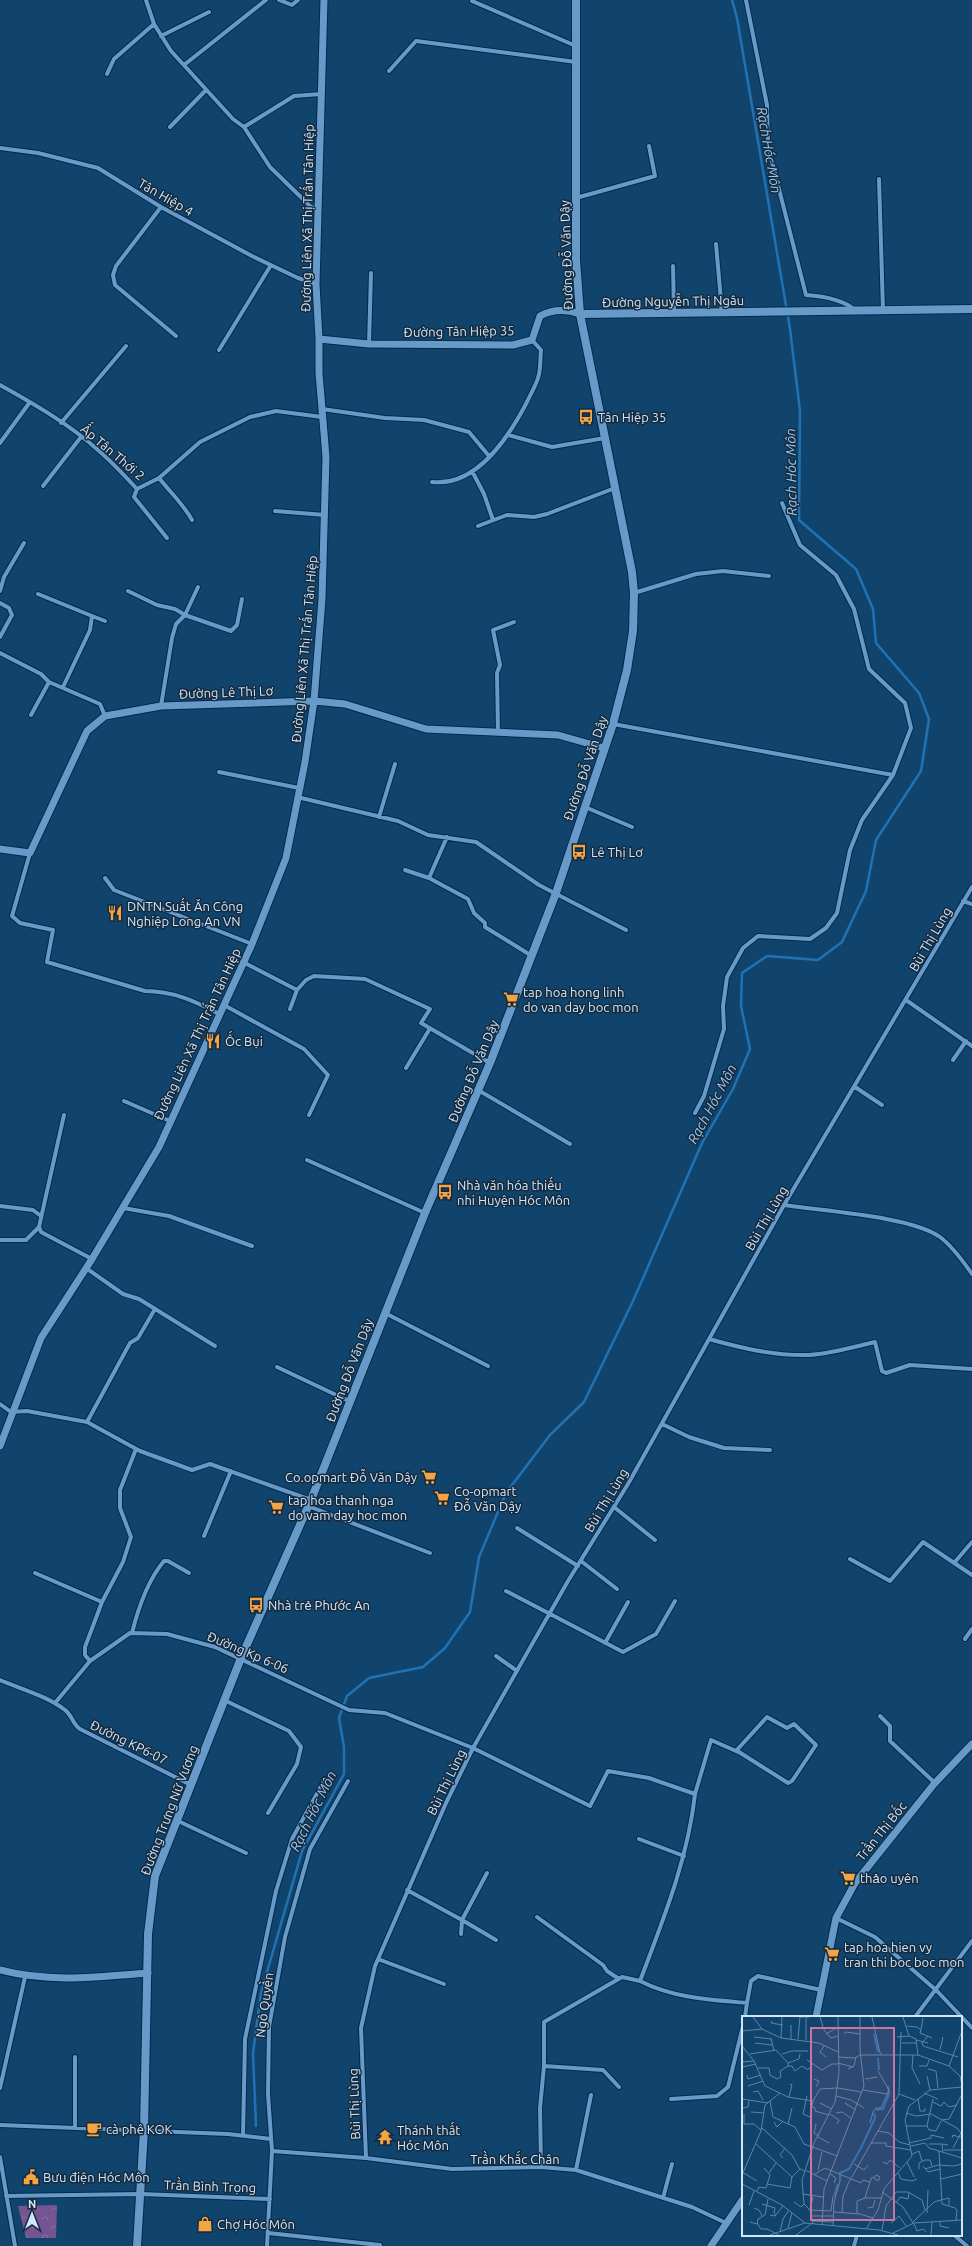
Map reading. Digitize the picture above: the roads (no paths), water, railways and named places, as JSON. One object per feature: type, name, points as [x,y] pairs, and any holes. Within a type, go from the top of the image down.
[{"type":"main road","name":"Đường Đỗ Văn Dậy","points":[[309,1503],[384,1312],[490,1063],[532,956],[556,893],[613,724],[627,670],[633,631],[634,593],[628,546],[580,314],[576,260],[576,0]]},
{"type":"main road","points":[[857,311],[972,309]]},
{"type":"main road","name":"Đường Nguyễn Thị Ngâu","points":[[580,314],[857,311]]},
{"type":"main road","name":"Đường Trưng Nữ Vương","points":[[137,2246],[144,2130],[148,1934],[155,1876],[241,1658],[309,1503]]},
{"type":"street","points":[[146,0],[154,24],[171,51],[233,120],[244,127],[270,167],[310,206],[318,210]]},
{"type":"street","points":[[184,65],[266,0]]},
{"type":"street","points":[[279,0],[292,5],[298,0]]},
{"type":"street","name":"Đường Liên Xã Thị Trấn Tân Hiệp","points":[[0,1446],[41,1338],[92,1259],[158,1147],[252,944],[286,858],[314,701],[322,599],[326,515],[326,457],[319,373],[316,284],[324,0]]},
{"type":"street","points":[[746,0],[767,104],[768,146],[806,295],[831,299],[850,305],[857,311]]},
{"type":"street","points":[[472,1],[576,46]]},
{"type":"street","points":[[161,36],[209,12]]},
{"type":"street","points":[[106,74],[114,59],[154,24]]},
{"type":"street","points":[[389,71],[416,41],[576,62]]},
{"type":"street","points":[[170,127],[206,90]]},
{"type":"street","points":[[244,127],[294,96],[321,94]]},
{"type":"street","points":[[576,198],[655,176],[649,146]]},
{"type":"street","name":"Tân Hiệp 4","points":[[0,148],[38,153],[98,168],[161,207],[271,265],[316,284]]},
{"type":"street","points":[[879,180],[883,310]]},
{"type":"street","points":[[161,207],[116,266],[112,275],[115,285],[176,336]]},
{"type":"street","points":[[716,244],[722,312]]},
{"type":"street","points":[[218,350],[271,265]]},
{"type":"street","points":[[674,266],[674,313]]},
{"type":"street","points":[[370,344],[371,273]]},
{"type":"street","name":"Đường Tân Hiệp 35","points":[[319,339],[370,344],[513,345],[532,340],[540,316],[548,312],[568,310],[580,314]]},
{"type":"street","points":[[432,482],[442,484],[464,478],[502,444],[538,378],[542,350],[532,340]]},
{"type":"street","points":[[61,423],[126,346]]},
{"type":"street","name":"Ấp Tân Thới 2","points":[[0,385],[30,402],[82,437],[99,450],[137,489],[160,478],[200,442],[250,417],[276,411],[322,416]]},
{"type":"street","points":[[0,443],[30,402]]},
{"type":"street","points":[[322,409],[385,418],[424,420],[469,432],[489,456]]},
{"type":"street","points":[[508,435],[552,447],[605,438]]},
{"type":"street","points":[[43,486],[82,437]]},
{"type":"street","points":[[472,471],[484,494],[493,520]]},
{"type":"street","points":[[160,478],[177,501],[186,509],[192,520]]},
{"type":"street","points":[[478,526],[507,515],[534,517],[547,514],[616,488]]},
{"type":"street","points":[[137,489],[134,497],[167,538]]},
{"type":"street","points":[[695,1113],[704,1096],[724,1029],[723,1006],[727,977],[743,948],[758,936],[810,939],[826,928],[838,913],[850,850],[862,820],[893,775],[911,728],[904,703],[869,669],[854,609],[836,575],[800,545],[782,503]]},
{"type":"street","points":[[275,510],[326,515]]},
{"type":"street","points":[[0,591],[4,577],[24,543]]},
{"type":"street","points":[[634,593],[696,574],[723,571],[770,576]]},
{"type":"street","points":[[161,706],[172,638],[176,624],[184,616],[198,587]]},
{"type":"street","points":[[128,591],[157,604],[175,608],[184,616],[231,631],[237,625],[242,599]]},
{"type":"street","points":[[38,594],[104,621]]},
{"type":"street","points":[[0,603],[9,608],[12,615],[0,637]]},
{"type":"street","points":[[63,687],[90,630],[92,616]]},
{"type":"street","points":[[498,732],[497,673],[500,665],[493,630],[514,622]]},
{"type":"street","points":[[0,653],[41,674],[49,682],[100,704],[105,716]]},
{"type":"street","points":[[31,715],[49,682]]},
{"type":"street","name":"Đường Lê Thị Lơ","points":[[30,853],[87,731],[105,716],[161,706],[314,701],[345,704],[426,728],[558,735],[604,748]]},
{"type":"street","points":[[613,724],[893,775]]},
{"type":"street","points":[[379,817],[395,764]]},
{"type":"street","points":[[218,772],[299,788]]},
{"type":"street","points":[[297,797],[398,821],[428,835],[476,842],[510,868],[539,885],[626,930]]},
{"type":"street","points":[[584,807],[632,827]]},
{"type":"street","points":[[429,878],[448,837]]},
{"type":"street","points":[[0,849],[30,853],[12,916],[20,923],[53,930],[47,962],[145,991],[159,991],[187,997],[219,1014]]},
{"type":"street","points":[[405,870],[429,878],[468,899],[474,913],[485,923],[485,927],[532,956]]},
{"type":"street","points":[[105,878],[114,890],[252,944]]},
{"type":"street","name":"Bùi Thị Lùng","points":[[366,2158],[362,2028],[378,1959],[407,1890],[473,1748],[550,1612],[614,1507],[662,1424],[784,1205],[972,887]]},
{"type":"street","points":[[963,901],[972,904]]},
{"type":"street","points":[[243,962],[297,990]]},
{"type":"street","points":[[290,1009],[297,990],[314,976],[365,979],[430,1009],[421,1023],[429,1030],[490,1063]]},
{"type":"street","points":[[906,1000],[972,1046]]},
{"type":"street","points":[[223,1005],[304,1049],[328,1075],[309,1115]]},
{"type":"street","points":[[406,1068],[429,1030]]},
{"type":"street","points":[[953,1060],[966,1041]]},
{"type":"street","points":[[855,1087],[882,1105]]},
{"type":"street","points":[[478,1090],[570,1144]]},
{"type":"street","points":[[124,1101],[170,1121]]},
{"type":"street","points":[[0,1240],[26,1240],[39,1227],[64,1115]]},
{"type":"street","points":[[307,1160],[425,1213]]},
{"type":"street","points":[[784,1205],[910,1223],[939,1237],[963,1260],[972,1274]]},
{"type":"street","points":[[0,1206],[33,1210],[41,1216]]},
{"type":"street","points":[[122,1208],[169,1216],[252,1246]]},
{"type":"street","points":[[39,1227],[41,1232],[92,1259]]},
{"type":"street","points":[[86,1268],[123,1294],[139,1299],[215,1346]]},
{"type":"street","points":[[87,1422],[130,1343],[138,1338],[155,1309]]},
{"type":"street","points":[[384,1312],[488,1366]]},
{"type":"street","points":[[709,1339],[755,1351],[809,1355],[875,1342],[882,1371],[886,1373],[910,1365],[972,1369]]},
{"type":"street","points":[[277,1367],[349,1401]]},
{"type":"street","points":[[0,1404],[12,1412],[27,1411],[87,1422],[136,1449],[192,1470],[210,1464],[231,1471],[430,1553]]},
{"type":"street","points":[[662,1424],[689,1437],[724,1448],[770,1450]]},
{"type":"street","points":[[90,1661],[85,1655],[85,1647],[102,1602],[122,1562],[131,1537],[120,1508],[120,1490],[136,1449]]},
{"type":"street","points":[[204,1536],[231,1471]]},
{"type":"street","points":[[614,1507],[655,1540]]},
{"type":"street","points":[[518,1528],[578,1566]]},
{"type":"street","points":[[850,1559],[890,1582],[923,1542],[972,1575]]},
{"type":"street","points":[[954,1563],[972,1542]]},
{"type":"street","points":[[55,1703],[90,1661],[132,1633],[156,1570],[164,1561],[168,1561],[189,1572]]},
{"type":"street","points":[[581,1561],[617,1589]]},
{"type":"street","points":[[35,1573],[102,1602]]},
{"type":"street","points":[[506,1591],[550,1612],[623,1652],[656,1634],[675,1601]]},
{"type":"street","points":[[605,1643],[628,1602]]},
{"type":"street","points":[[964,1639],[972,1629]]},
{"type":"street","name":"Đường Kp 6-06","points":[[132,1633],[167,1634],[215,1647],[348,1710],[385,1713],[473,1748]]},
{"type":"street","points":[[496,1656],[517,1671]]},
{"type":"street","name":"Đường KP6-07","points":[[0,1680],[55,1703],[71,1714],[76,1726],[80,1729],[191,1785]]},
{"type":"street","points":[[224,1700],[289,1732],[301,1747],[296,1764],[268,1813]]},
{"type":"street","points":[[880,1716],[890,1726],[890,1741],[935,1783]]},
{"type":"street","points":[[640,1981],[669,1903],[684,1856],[692,1822],[695,1794],[711,1740],[736,1751],[788,1783],[792,1780],[816,1745],[794,1724],[787,1728],[767,1717],[736,1751]]},
{"type":"street","name":"Trần Thị Bốc","points":[[816,2016],[836,1918],[855,1883],[935,1783],[972,1744]]},
{"type":"street","points":[[473,1748],[590,1806],[608,1771],[649,1778],[695,1794]]},
{"type":"street","name":"Ngô Quyền","points":[[243,2136],[245,2039],[276,1891],[292,1839],[325,1779]]},
{"type":"street","name":"Ngô Quyền","points":[[267,2246],[272,2151],[268,2094],[269,2027],[285,1936],[310,1849],[348,1781]]},
{"type":"street","points":[[176,1820],[246,1853]]},
{"type":"street","points":[[639,1839],[684,1856]]},
{"type":"street","points":[[461,1934],[462,1920],[487,1873]]},
{"type":"street","points":[[407,1890],[496,1940]]},
{"type":"street","points":[[537,1917],[603,1965],[607,1971],[619,1979]]},
{"type":"street","points":[[836,1918],[875,1937],[937,1991],[961,2016]]},
{"type":"street","points":[[916,2016],[937,1991],[972,1941]]},
{"type":"street","points":[[378,1959],[444,1984]]},
{"type":"street","points":[[0,1970],[25,1977],[86,1979],[148,1973]]},
{"type":"street","points":[[745,2016],[751,1981],[758,1976],[821,1990]]},
{"type":"street","points":[[0,2088],[25,1977]]},
{"type":"street","points":[[541,2168],[540,2108],[544,2066],[544,2022],[622,1977],[640,1981],[658,1990],[703,1999],[747,2003]]},
{"type":"street","points":[[962,2017],[972,2028]]},
{"type":"street","points":[[670,2099],[717,2096],[728,2087],[742,2030]]},
{"type":"street","points":[[75,2057],[75,2127]]},
{"type":"street","points":[[544,2066],[603,2070],[619,2087]]},
{"type":"street","points":[[576,2170],[591,2095]]},
{"type":"street","points":[[0,2125],[144,2130],[271,2139]]},
{"type":"street","name":"Trần Khắc Chân","points":[[272,2151],[366,2158],[452,2169],[541,2168],[576,2170],[692,2207],[726,2223]]},
{"type":"street","points":[[0,2157],[15,2246]]},
{"type":"street","points":[[662,2198],[672,2164]]},
{"type":"street","name":"Trần Bình Trọng","points":[[6,2196],[140,2194],[270,2199]]},
{"type":"street","points":[[711,2246],[742,2201]]},
{"type":"street","points":[[268,2234],[380,2245]]},
{"type":"street","points":[[854,2246],[857,2236]]},
{"type":"street","points":[[955,2236],[967,2246]]},
{"type":"waterway","name":"Rạch Hóc Môn","points":[[256,2126],[253,2053],[261,1993],[302,1851],[344,1774],[344,1747],[339,1718],[347,1696],[369,1678],[423,1667],[445,1648],[470,1612],[479,1557],[506,1493],[550,1435],[584,1402],[633,1301],[702,1143],[733,1089],[750,1049],[741,1006],[742,973],[767,956],[818,960],[842,942],[866,891],[876,840],[921,771],[929,719],[919,693],[876,643],[873,609],[856,569],[799,520],[800,411],[790,329],[737,18],[732,0]]},
{"type":"place","name":"Tân Hiệp 35","points":[[586,417]]},
{"type":"place","name":"Lê Thị Lơ","points":[[579,852]]},
{"type":"place","name":"DNTN Suất Ăn Công Nghiệp Long An VN","points":[[115,913]]},
{"type":"place","name":"tap hoa hong linh do van day boc mon","points":[[511,999]]},
{"type":"place","name":"Ốc Bụi","points":[[213,1041]]},
{"type":"place","name":"Nhà văn hóa thiếu nhi Huyện Hóc Môn","points":[[445,1192]]},
{"type":"place","name":"Co.opmart Đỗ Văn Dậy","points":[[429,1477]]},
{"type":"place","name":"Co-opmart Đỗ Văn Dậy","points":[[442,1498]]},
{"type":"place","name":"tap hoa thanh nga do vam day hoc mon","points":[[276,1507]]},
{"type":"place","name":"Nhà trẻ Phước An","points":[[256,1605]]},
{"type":"place","name":"thảo uyên","points":[[848,1878]]},
{"type":"place","name":"tap hoa hien vy tran thi boc boc mon","points":[[832,1954]]},
{"type":"place","name":"cà phê KOK","points":[[94,2129]]},
{"type":"place","name":"Thánh thất Hóc Môn","points":[[385,2137]]},
{"type":"place","name":"Bưu điện Hóc Môn","points":[[31,2177]]},
{"type":"place","name":"Chợ Hóc Môn","points":[[205,2224]]}]
